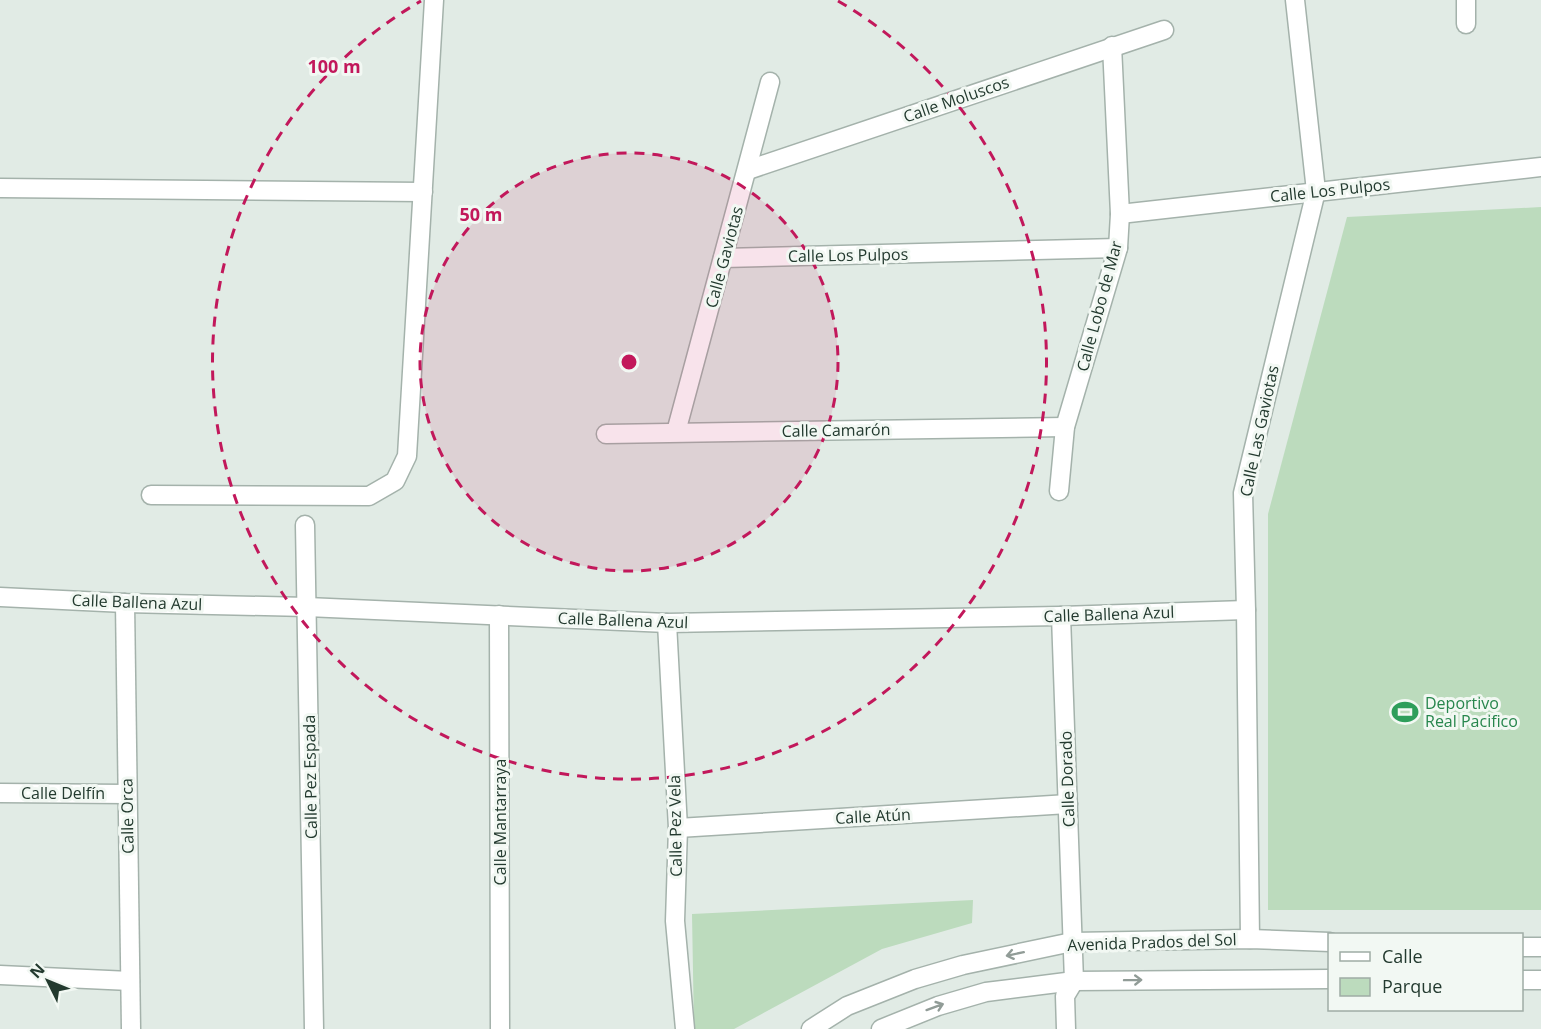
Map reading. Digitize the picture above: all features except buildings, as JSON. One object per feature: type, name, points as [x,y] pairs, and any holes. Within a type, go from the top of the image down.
[{"type":"street","points":[[151,495],[369,496],[395,481],[407,456],[434,0]]},
{"type":"street","name":"Calle Las Gaviotas","points":[[1250,939],[1243,493],[1316,191],[1297,0]]},
{"type":"street","points":[[1466,0],[1467,24]]},
{"type":"street","name":"Calle Moluscos","points":[[748,170],[1164,30]]},
{"type":"street","name":"Calle Lobo de Mar","points":[[1059,491],[1065,427],[1118,248],[1120,214],[1113,46]]},
{"type":"street","name":"Calle Gaviotas","points":[[676,432],[770,82]]},
{"type":"street","name":"Calle Los Pulpos","points":[[1120,214],[1541,167]]},
{"type":"street","points":[[0,188],[423,192]]},
{"type":"street","name":"Calle Los Pulpos","points":[[723,258],[1118,248]]},
{"type":"street","name":"Calle Camarón","points":[[606,434],[1065,427]]},
{"type":"street","name":"Calle Pez Espada","points":[[305,525],[314,1029]]},
{"type":"street","name":"Calle Ballena Azul","points":[[0,597],[125,603],[307,607],[668,623],[1061,616],[1246,610]]},
{"type":"street","name":"Calle Orca","points":[[125,603],[131,1029]]},
{"type":"street","name":"Calle Mantarraya","points":[[499,615],[500,1029]]},
{"type":"street","name":"Calle Dorado","points":[[1061,616],[1074,981]]},
{"type":"street","name":"Calle Pez Vela","points":[[668,623],[678,828],[675,921],[685,1029]]},
{"type":"street","name":"Calle Delfín","points":[[0,793],[127,794]]},
{"type":"street","name":"Calle Atún","points":[[678,828],[1068,804]]},
{"type":"street","name":"Avenida Prados del Sol","points":[[811,1029],[847,1006],[915,980],[963,965],[1072,942],[1250,939],[1328,942]]},
{"type":"street","points":[[1523,947],[1541,947]]},
{"type":"street","points":[[0,975],[130,981]]},
{"type":"street","points":[[881,1029],[939,1006],[986,992],[1074,981],[1328,979]]},
{"type":"street","points":[[1523,980],[1541,980]]},
{"type":"street","points":[[1066,1029],[1065,996],[1074,981]]},
{"type":"green space","name":"Deportivo Real Pacifico","points":[[1541,207],[1541,910],[1268,910],[1268,514],[1347,217]]},
{"type":"green space","points":[[973,900],[972,923],[882,949],[734,1029],[694,1029],[692,914]]},
{"type":"place","name":"Deportivo Real Pacifico","points":[[1405,712]]}]
